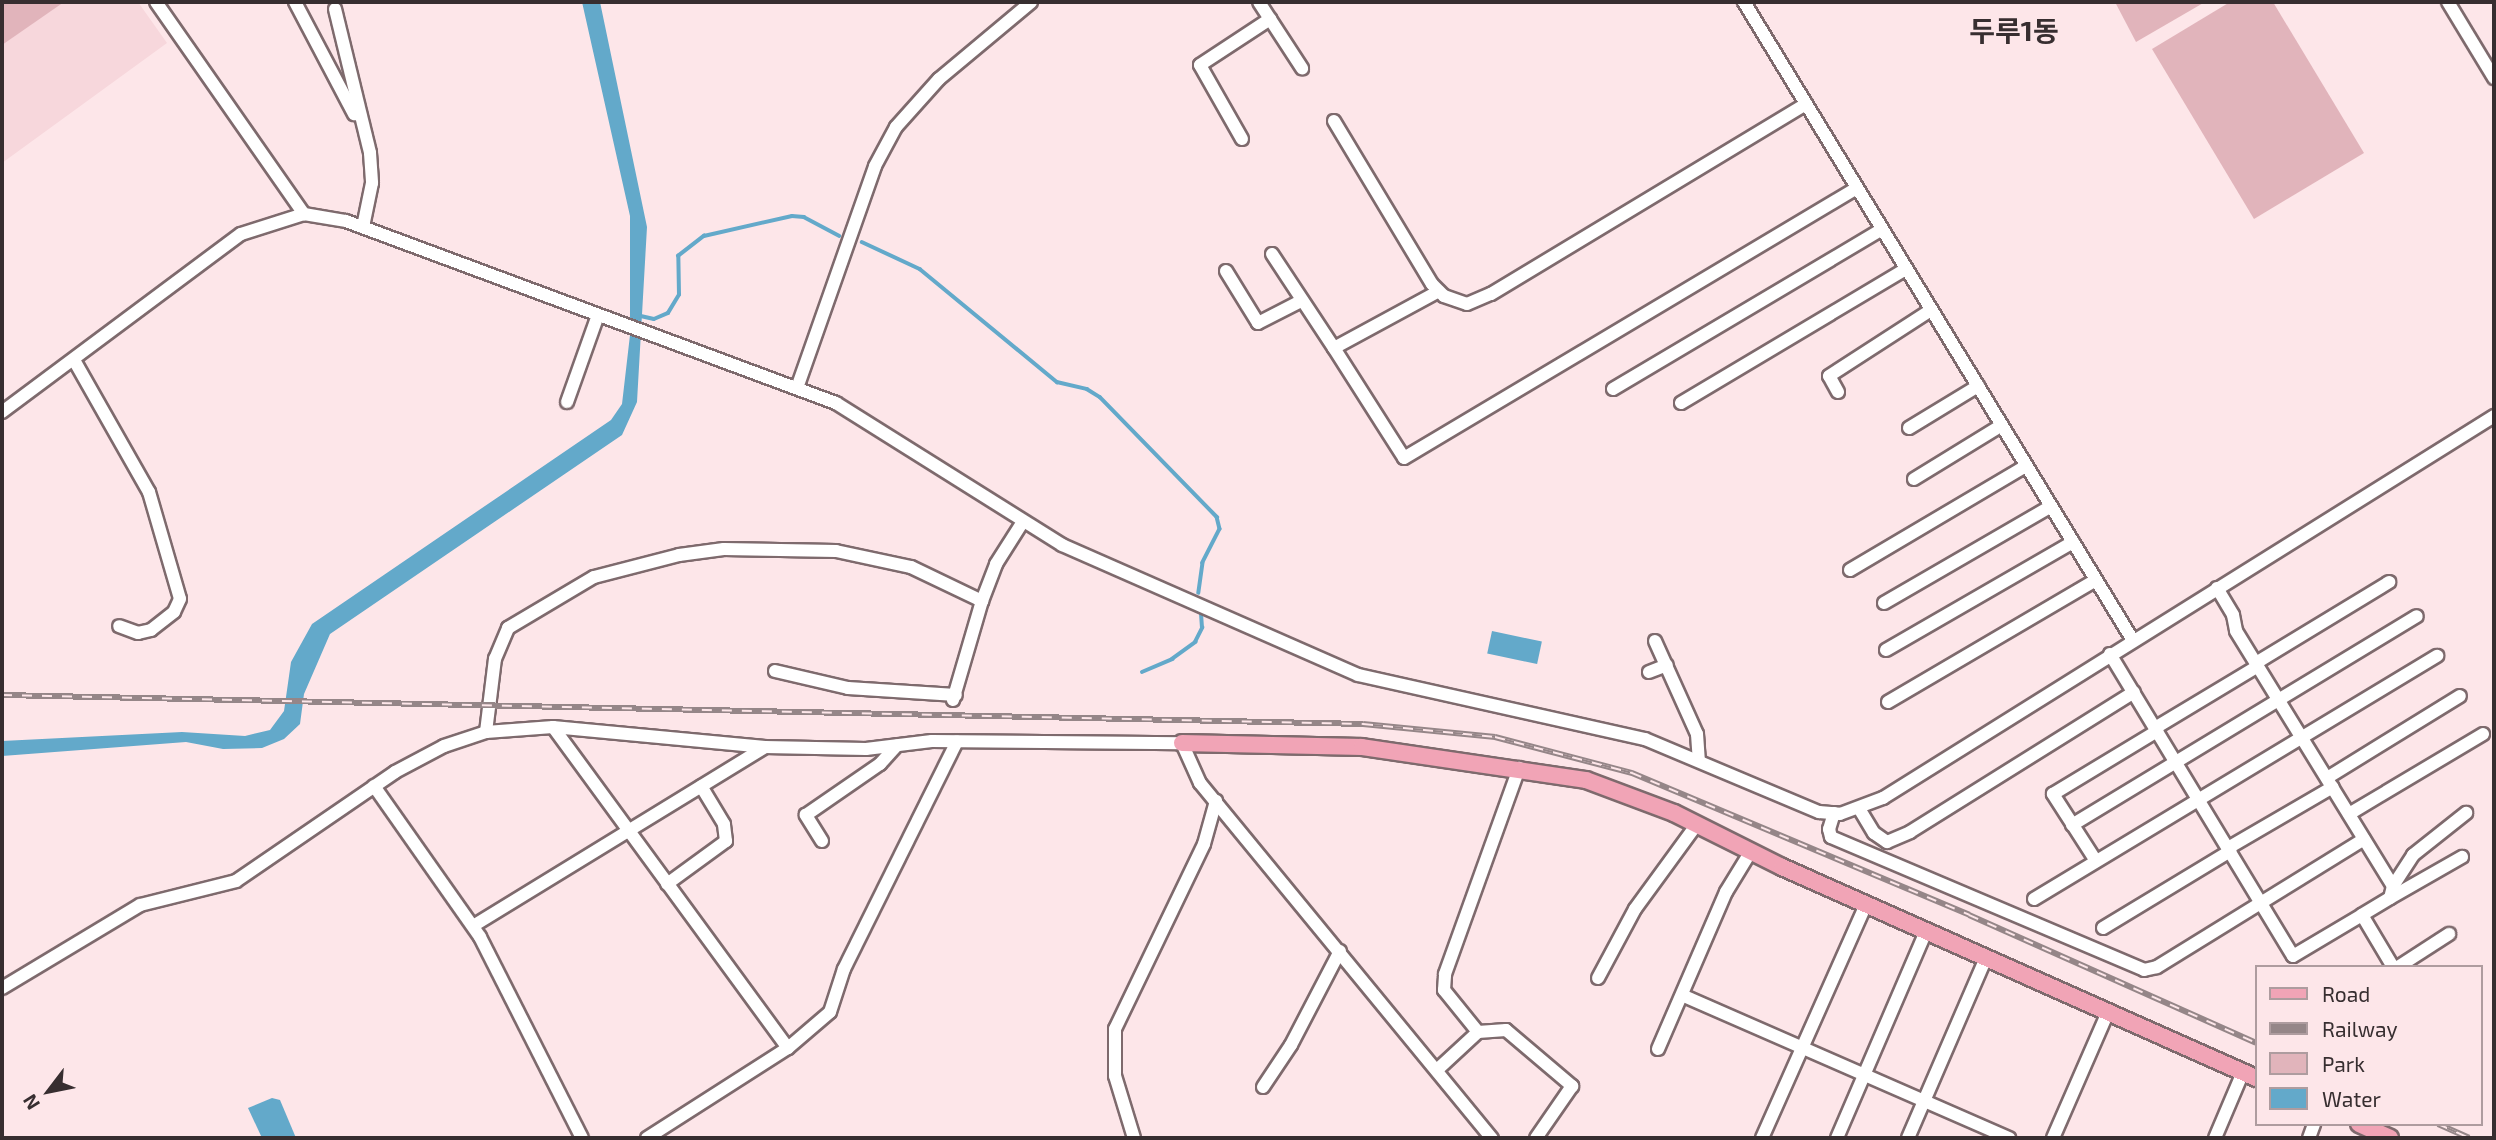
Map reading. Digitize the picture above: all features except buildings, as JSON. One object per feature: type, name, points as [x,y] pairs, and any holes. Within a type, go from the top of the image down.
[{"type":"main road","points":[[1182,743],[1362,747],[1519,768],[1586,780],[1697,824],[1866,904],[2249,1075]]},
{"type":"main road","points":[[2363,1126],[2388,1138]]},
{"type":"street","points":[[156,2],[304,214]]},
{"type":"street","points":[[295,2],[361,127]]},
{"type":"street","points":[[797,388],[875,166],[896,127],[939,79],[1031,2]]},
{"type":"street","points":[[1259,2],[1302,68]]},
{"type":"street","points":[[1744,2],[2132,639]]},
{"type":"street","points":[[2448,2],[2494,78]]},
{"type":"street","points":[[335,9],[361,127],[370,153],[372,183],[363,227]]},
{"type":"street","points":[[1242,139],[1200,65],[1270,19]]},
{"type":"street","points":[[1334,121],[1439,291],[1458,303],[1477,301],[1806,104]]},
{"type":"street","points":[[1272,254],[1405,458],[1857,188]]},
{"type":"street","points":[[2,412],[241,234],[304,214],[363,227],[797,388],[866,419],[1023,523],[1108,567],[1358,675],[1645,739],[1819,812],[1834,813],[1860,810],[2494,416]]},
{"type":"street","points":[[1613,388],[1882,229]]},
{"type":"street","points":[[1681,403],[1906,269]]},
{"type":"street","points":[[1226,271],[1258,323],[1301,301]]},
{"type":"street","points":[[1334,348],[1439,291]]},
{"type":"street","points":[[1838,393],[1829,376],[1931,310]]},
{"type":"street","points":[[567,402],[598,315]]},
{"type":"street","points":[[74,360],[149,492],[180,599],[174,612],[151,630],[138,633],[119,626]]},
{"type":"street","points":[[1909,428],[1978,386]]},
{"type":"street","points":[[1914,479],[2002,425]]},
{"type":"street","points":[[1850,570],[2026,466]]},
{"type":"street","points":[[1884,603],[2051,506]]},
{"type":"street","points":[[775,671],[848,688],[955,698],[982,601],[996,564],[1023,523]]},
{"type":"street","points":[[1886,650],[2073,542]]},
{"type":"street","points":[[486,732],[495,659],[508,628],[594,577],[679,555],[724,549],[836,551],[911,567],[982,601]]},
{"type":"street","points":[[1888,702],[2096,580]]},
{"type":"street","points":[[2096,861],[2053,794],[2389,582]]},
{"type":"street","points":[[2217,588],[2257,664],[2364,839],[2392,892]]},
{"type":"street","points":[[2073,825],[2417,616]]},
{"type":"street","points":[[1655,641],[1697,734],[1699,760]]},
{"type":"street","points":[[2110,654],[2293,956],[2362,915],[2392,892],[2462,858]]},
{"type":"street","points":[[2034,899],[2437,656]]},
{"type":"street","points":[[1649,672],[1667,665]]},
{"type":"street","points":[[1860,810],[1874,833],[1887,842],[1910,832],[2134,692]]},
{"type":"street","points":[[2104,928],[2229,850],[2460,696]]},
{"type":"street","points":[[553,727],[788,1048]]},
{"type":"street","points":[[2,988],[140,905],[236,881],[374,786],[444,746],[486,732],[553,727],[765,747],[897,745],[957,741],[1182,743],[1200,783],[1438,1069],[1492,1138]]},
{"type":"street","points":[[2349,814],[2483,734]]},
{"type":"street","points":[[647,1138],[788,1048],[830,1012],[844,968],[957,741]]},
{"type":"street","points":[[822,842],[806,815],[880,764],[897,745]]},
{"type":"street","points":[[473,926],[765,747]]},
{"type":"street","points":[[1478,1032],[1444,990],[1445,974],[1519,768]]},
{"type":"street","points":[[374,786],[473,926],[582,1138]]},
{"type":"street","points":[[667,884],[726,841],[727,829],[701,786]]},
{"type":"street","points":[[1134,1138],[1115,1076],[1115,1029],[1204,844],[1216,801]]},
{"type":"street","points":[[1834,813],[1831,837],[2144,970],[2157,967],[2364,839]]},
{"type":"street","points":[[2392,892],[2413,855],[2466,813]]},
{"type":"street","points":[[1598,978],[1640,901],[1697,824]]},
{"type":"street","points":[[1658,1049],[1684,996],[1726,892],[1751,851]]},
{"type":"street","points":[[1762,1138],[1866,904]]},
{"type":"street","points":[[2362,915],[2394,965]]},
{"type":"street","points":[[1837,1138],[1926,931]]},
{"type":"street","points":[[2398,965],[2449,934]]},
{"type":"street","points":[[1263,1087],[1291,1045],[1340,951]]},
{"type":"street","points":[[1908,1138],[1986,958]]},
{"type":"street","points":[[1684,996],[2009,1138]]},
{"type":"street","points":[[2053,1138],[2108,1012]]},
{"type":"street","points":[[1438,1069],[1478,1032],[1506,1030],[1572,1086],[1536,1138]]},
{"type":"street","points":[[2215,1138],[2249,1075]]},
{"type":"shaded area","points":[[2,2],[138,2],[167,43],[2,163]]},
{"type":"green space","points":[[2,2],[64,2],[2,45]]},
{"type":"green space","points":[[2115,2],[2205,2],[2136,42]]},
{"type":"green space","points":[[2230,2],[2273,2],[2364,153],[2254,219],[2152,49]]},
{"type":"water","points":[[582,2],[600,2],[647,227],[637,402],[622,435],[330,634],[304,694],[300,724],[284,739],[262,748],[223,749],[186,742],[2,756],[2,741],[182,732],[245,736],[270,730],[284,711],[291,662],[312,624],[611,420],[622,404],[630,335],[630,216]]},
{"type":"water","points":[[1492,631],[1542,642],[1537,664],[1487,653]]},
{"type":"water","points":[[272,1098],[280,1100],[296,1138],[262,1138],[248,1108]]},
{"type":"waterway","points":[[641,316],[654,319],[668,313],[679,295],[678,256],[704,236],[792,216],[804,217],[839,236]]},
{"type":"waterway","points":[[862,242],[920,269],[1057,382],[1087,389],[1100,397],[1217,517],[1220,529],[1203,563],[1199,593]]},
{"type":"waterway","points":[[1142,672],[1172,659],[1195,642],[1202,628],[1201,614]]},
{"type":"railway","points":[[2,695],[1363,724],[1495,737],[1632,773],[1969,915],[2254,1042]]},
{"type":"railway","points":[[2442,1126],[2469,1138]]},
{"type":"district","name":"두루1동","points":[[2014,30]]}]
